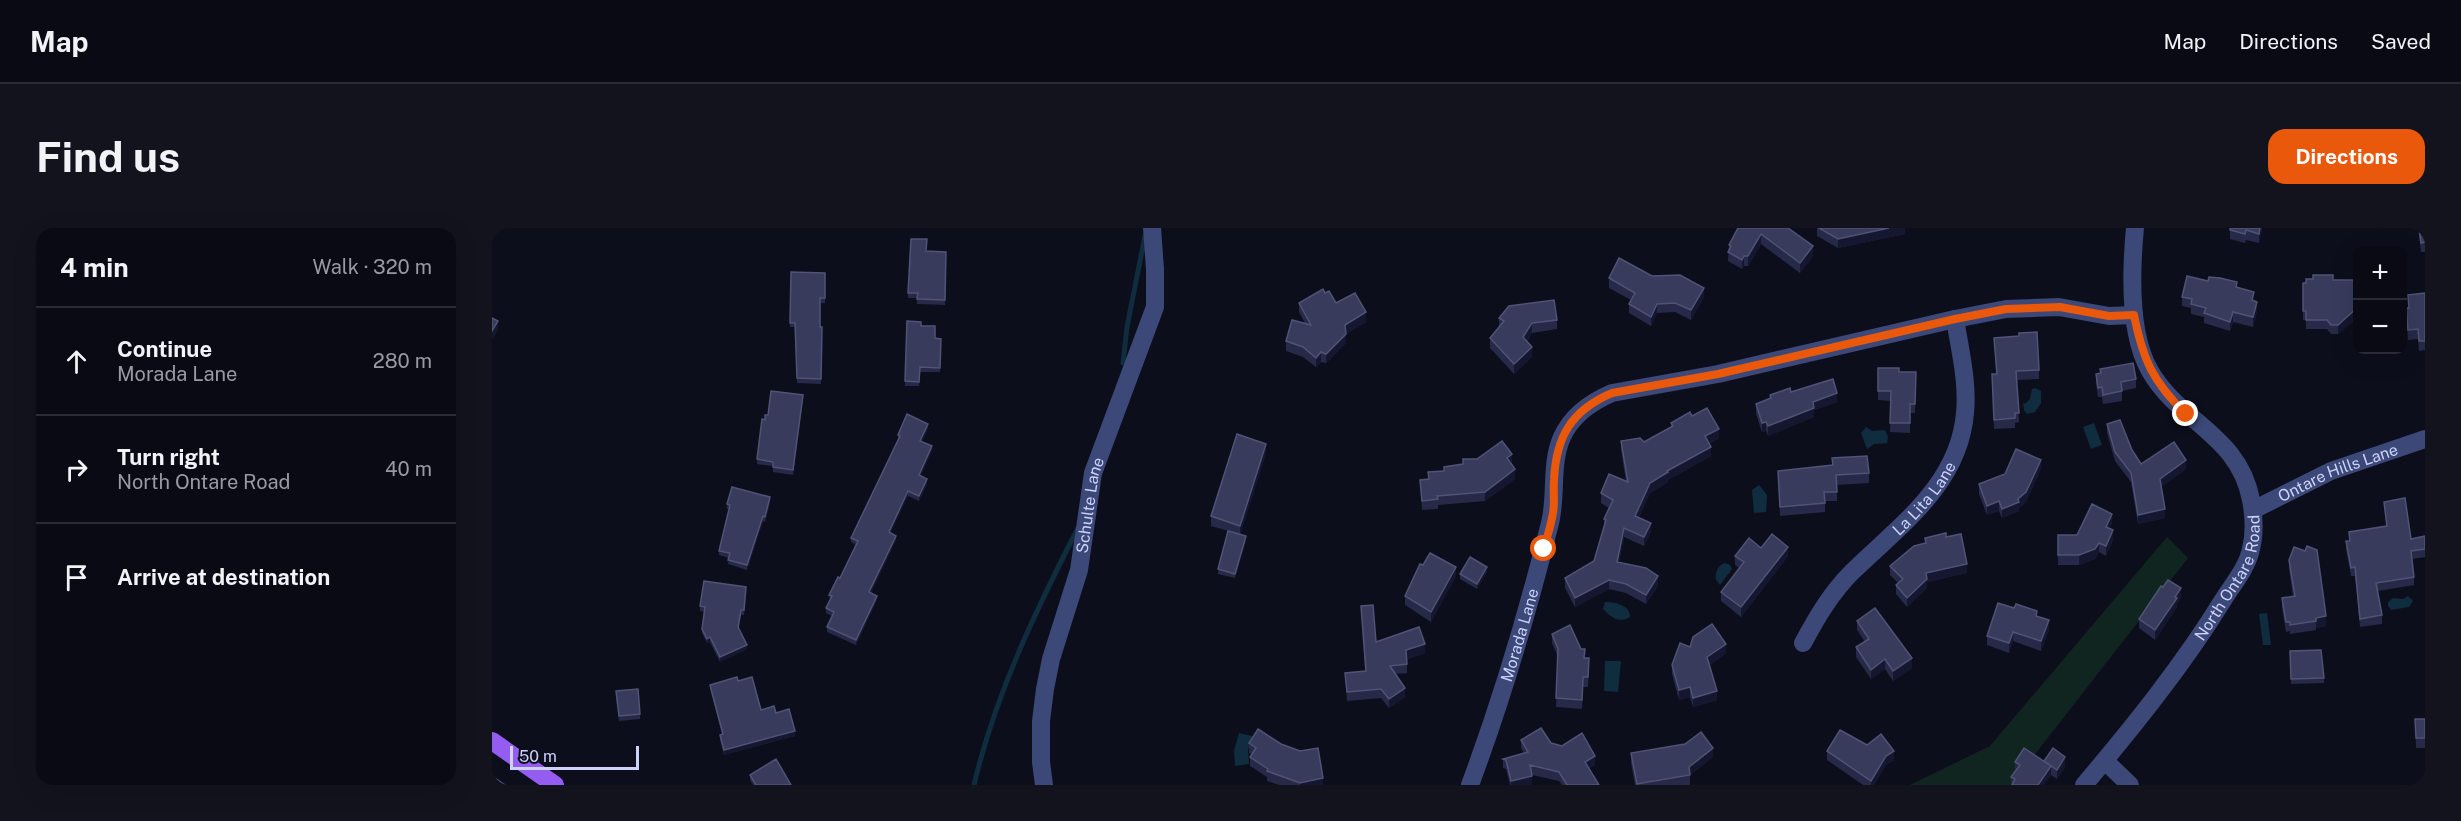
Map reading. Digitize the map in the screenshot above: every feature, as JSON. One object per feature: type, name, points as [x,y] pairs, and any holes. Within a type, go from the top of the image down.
[{"type":"main road","points":[[492,741],[555,785]]},
{"type":"street","name":"Schulte Lane","points":[[1044,785],[1041,762],[1041,720],[1045,689],[1051,659],[1079,570],[1093,473],[1155,307],[1152,228]]},
{"type":"street","name":"North Ontare Road","points":[[2084,785],[2210,622],[2245,566],[2254,535],[2253,510],[2248,484],[2236,459],[2212,433],[2186,414],[2170,398],[2150,371],[2134,315],[2135,228]]},
{"type":"street","name":"Morada Lane","points":[[1470,785],[1485,745],[1537,577],[1553,511],[1554,479],[1559,447],[1570,423],[1596,400],[1612,393],[1762,365],[1955,319],[2034,307],[2084,310],[2109,316],[2134,315]]},
{"type":"street","name":"La Lita Lane","points":[[1803,643],[1831,596],[1851,572],[1905,523],[1934,491],[1955,456],[1965,416],[1966,395],[1955,319]]},
{"type":"street","name":"Ontare Hills Lane","points":[[2253,510],[2331,471],[2425,439]]},
{"type":"street","points":[[2104,761],[2130,785]]},
{"type":"green space","points":[[2167,537],[2188,558],[2011,785],[1910,785],[1990,746]]},
{"type":"water","points":[[2032,389],[2041,391],[2041,403],[2035,412],[2027,414],[2023,403],[2025,404],[2030,399]]},
{"type":"water","points":[[2094,423],[2102,445],[2091,449],[2083,427]]},
{"type":"water","points":[[1866,427],[1872,431],[1885,430],[1888,437],[1887,443],[1874,444],[1867,449],[1861,433]]},
{"type":"water","points":[[1759,485],[1767,495],[1766,512],[1754,513],[1752,490]]},
{"type":"water","points":[[1725,563],[1732,569],[1720,585],[1716,580],[1716,572]]},
{"type":"water","points":[[2408,596],[2413,601],[2409,607],[2391,610],[2388,606],[2388,602],[2393,598],[2403,599]]},
{"type":"water","points":[[1605,602],[1625,607],[1630,617],[1619,620],[1612,617],[1603,609]]},
{"type":"water","points":[[2267,613],[2271,645],[2263,645],[2259,614]]},
{"type":"water","points":[[1605,661],[1621,661],[1618,692],[1604,691]]},
{"type":"water","points":[[1239,733],[1252,736],[1248,750],[1249,764],[1235,766],[1234,751]]},
{"type":"building","points":[[1738,228],[1788,228],[1813,246],[1800,263],[1761,234],[1748,256],[1744,256],[1742,260],[1728,252]]},
{"type":"building","points":[[1819,228],[1889,228],[1838,239]]},
{"type":"building","points":[[2230,228],[2260,228],[2259,234],[2246,230],[2245,234],[2230,230]]},
{"type":"building","points":[[2419,228],[2425,228],[2425,242],[2421,243]]},
{"type":"building","points":[[911,239],[927,239],[926,251],[946,252],[945,300],[917,299],[918,293],[908,293]]},
{"type":"building","points":[[1619,258],[1652,276],[1680,275],[1704,288],[1691,310],[1675,303],[1657,304],[1651,317],[1629,304],[1635,293],[1609,278]]},
{"type":"building","points":[[791,272],[825,273],[825,298],[820,298],[821,379],[797,378],[795,323],[790,323]]},
{"type":"building","points":[[2313,275],[2333,275],[2333,280],[2353,280],[2353,312],[2338,325],[2331,325],[2327,320],[2306,320],[2306,311],[2303,311],[2303,283],[2306,283],[2306,279],[2313,279]]},
{"type":"building","points":[[2187,276],[2208,281],[2209,277],[2237,282],[2236,287],[2254,292],[2252,300],[2257,302],[2253,317],[2233,312],[2230,322],[2204,313],[2206,308],[2191,304],[2192,299],[2182,297]]},
{"type":"building","points":[[1323,289],[1325,293],[1329,291],[1336,303],[1355,293],[1366,312],[1345,325],[1346,334],[1326,354],[1321,352],[1316,358],[1303,347],[1286,341],[1292,320],[1311,325],[1299,303]]},
{"type":"building","points":[[2425,293],[2425,341],[2419,341],[2418,329],[2408,330],[2408,295]]},
{"type":"building","points":[[1554,300],[1557,320],[1532,323],[1523,337],[1532,347],[1514,364],[1490,338],[1504,321],[1499,318],[1509,306]]},
{"type":"building","points":[[492,318],[498,321],[492,331]]},
{"type":"building","points":[[907,321],[921,322],[921,326],[935,326],[935,338],[941,339],[940,368],[920,367],[919,382],[905,381]]},
{"type":"building","points":[[2037,332],[2039,370],[2016,371],[2019,413],[2015,413],[2015,418],[1994,420],[1992,374],[1997,374],[1994,338]]},
{"type":"building","points":[[2133,363],[2136,379],[2121,382],[2122,391],[2103,395],[2102,387],[2098,388],[2096,374],[2101,373],[2100,369]]},
{"type":"building","points":[[1878,368],[1899,368],[1899,372],[1916,372],[1915,404],[1910,404],[1910,423],[1890,423],[1891,391],[1878,391]]},
{"type":"building","points":[[1833,379],[1837,393],[1813,402],[1814,408],[1768,426],[1766,422],[1762,423],[1756,404],[1771,398],[1770,395],[1790,388],[1791,392]]},
{"type":"building","points":[[771,391],[803,395],[793,470],[773,467],[773,462],[757,459],[762,419],[765,420],[765,415],[768,415]]},
{"type":"building","points":[[1707,408],[1719,429],[1705,436],[1711,447],[1650,483],[1635,516],[1651,523],[1644,537],[1624,528],[1617,562],[1646,568],[1658,576],[1646,595],[1626,584],[1609,580],[1575,598],[1565,578],[1594,561],[1606,520],[1604,519],[1613,500],[1601,493],[1609,474],[1628,482],[1621,441],[1640,438],[1644,442],[1673,426],[1671,423],[1690,412],[1692,416]]},
{"type":"building","points":[[907,414],[928,424],[920,441],[932,446],[919,475],[927,479],[919,496],[908,491],[889,532],[896,536],[869,592],[877,596],[856,640],[827,627],[834,612],[826,608],[832,596],[829,595],[858,541],[851,538],[900,436],[898,435]]},
{"type":"building","points":[[2120,420],[2132,450],[2141,464],[2174,442],[2186,460],[2160,479],[2165,509],[2138,515],[2131,473],[2115,452],[2107,424]]},
{"type":"building","points":[[1237,434],[1266,444],[1240,526],[1211,516]]},
{"type":"building","points":[[1502,441],[1512,454],[1507,458],[1515,469],[1485,492],[1437,496],[1438,499],[1422,501],[1420,480],[1429,479],[1428,472],[1444,471],[1444,467],[1463,464],[1463,459],[1477,459]]},
{"type":"building","points":[[2016,449],[2041,460],[2026,492],[2018,499],[2019,502],[2002,509],[1999,501],[1987,506],[1979,484],[2005,474]]},
{"type":"building","points":[[1867,456],[1869,473],[1836,475],[1837,492],[1824,492],[1825,503],[1780,507],[1778,471],[1833,465],[1832,458]]},
{"type":"building","points":[[732,487],[770,497],[747,565],[728,560],[730,553],[719,551]]},
{"type":"building","points":[[2405,498],[2411,539],[2425,536],[2425,549],[2411,551],[2414,577],[2376,583],[2382,615],[2360,619],[2355,567],[2351,568],[2346,541],[2350,541],[2349,532],[2387,526],[2384,502]]},
{"type":"building","points":[[2092,504],[2112,514],[2106,527],[2113,530],[2106,546],[2099,543],[2095,549],[2079,555],[2058,555],[2058,535],[2077,535]]},
{"type":"building","points":[[1228,531],[1246,536],[1235,574],[1218,569]]},
{"type":"building","points":[[1946,533],[1946,537],[1961,534],[1967,564],[1926,573],[1927,579],[1907,598],[1896,585],[1903,579],[1890,566],[1914,546],[1926,543],[1925,538]]},
{"type":"building","points":[[1772,534],[1788,547],[1741,607],[1721,592],[1744,562],[1735,556],[1749,538],[1761,548]]},
{"type":"building","points":[[2307,546],[2317,550],[2326,616],[2316,618],[2316,621],[2290,625],[2290,622],[2286,622],[2282,598],[2295,596],[2289,560],[2294,547],[2305,551]]},
{"type":"building","points":[[1430,553],[1456,567],[1431,612],[1405,596],[1420,564],[1423,565]]},
{"type":"building","points":[[1470,557],[1487,567],[1477,584],[1460,574]]},
{"type":"building","points":[[2168,580],[2181,588],[2175,597],[2177,598],[2155,630],[2139,619],[2161,586],[2163,587]]},
{"type":"building","points":[[704,581],[746,587],[744,610],[741,610],[738,627],[747,645],[720,657],[710,637],[707,639],[702,629],[705,607],[700,606]]},
{"type":"building","points":[[1998,603],[2014,608],[2016,604],[2037,611],[2036,616],[2049,620],[2041,641],[2013,632],[2009,643],[1987,636]]},
{"type":"building","points":[[1373,605],[1376,642],[1419,627],[1425,644],[1406,650],[1407,664],[1390,666],[1405,688],[1389,699],[1381,689],[1347,692],[1345,673],[1366,671],[1361,606]]},
{"type":"building","points":[[1875,608],[1912,658],[1893,671],[1885,659],[1871,670],[1856,647],[1869,639],[1857,621]]},
{"type":"building","points":[[1712,624],[1726,644],[1707,657],[1717,691],[1693,698],[1690,687],[1679,690],[1672,665],[1680,643],[1690,647],[1693,637]]},
{"type":"building","points":[[1570,625],[1581,649],[1585,649],[1584,658],[1589,658],[1588,677],[1583,677],[1582,700],[1556,698],[1558,649],[1552,634]]},
{"type":"building","points":[[2321,650],[2324,678],[2291,679],[2290,651]]},
{"type":"building","points":[[737,677],[738,681],[752,677],[761,710],[774,706],[776,713],[789,709],[795,731],[724,750],[720,735],[723,734],[710,685]]},
{"type":"building","points":[[638,689],[640,714],[619,716],[616,691]]},
{"type":"building","points":[[2415,719],[2425,719],[2425,738],[2416,738]]},
{"type":"building","points":[[1541,728],[1551,743],[1562,746],[1582,733],[1595,756],[1585,762],[1599,785],[1567,785],[1559,772],[1530,765],[1532,776],[1511,781],[1506,760],[1503,759],[1528,752],[1521,740]]},
{"type":"building","points":[[1258,729],[1281,744],[1300,751],[1318,748],[1323,778],[1300,783],[1267,771],[1268,769],[1250,757],[1256,748],[1249,743]]},
{"type":"building","points":[[1840,730],[1867,745],[1881,734],[1894,751],[1886,756],[1871,781],[1827,751]]},
{"type":"building","points":[[1701,732],[1713,748],[1689,767],[1690,775],[1637,784],[1631,753],[1685,744]]},
{"type":"building","points":[[2024,748],[2051,766],[2038,785],[2012,785],[2015,779],[2011,777],[2020,765],[2015,762]]},
{"type":"building","points":[[2053,748],[2065,757],[2057,770],[2044,761]]},
{"type":"building","points":[[776,759],[791,785],[756,785],[750,775]]},
{"type":"building","points":[[492,776],[505,785],[492,785]]},
{"type":"waterway","points":[[1123,363],[1127,327],[1145,236]]},
{"type":"waterway","points":[[974,785],[993,718],[1018,653],[1078,528]]},
{"type":"route","points":[[1544,549],[1553,511],[1554,479],[1562,438],[1570,423],[1596,400],[1612,393],[1795,358],[1955,319],[2006,309],[2034,307],[2060,307],[2109,316],[2134,315],[2150,371],[2170,398],[2186,414]]}]
